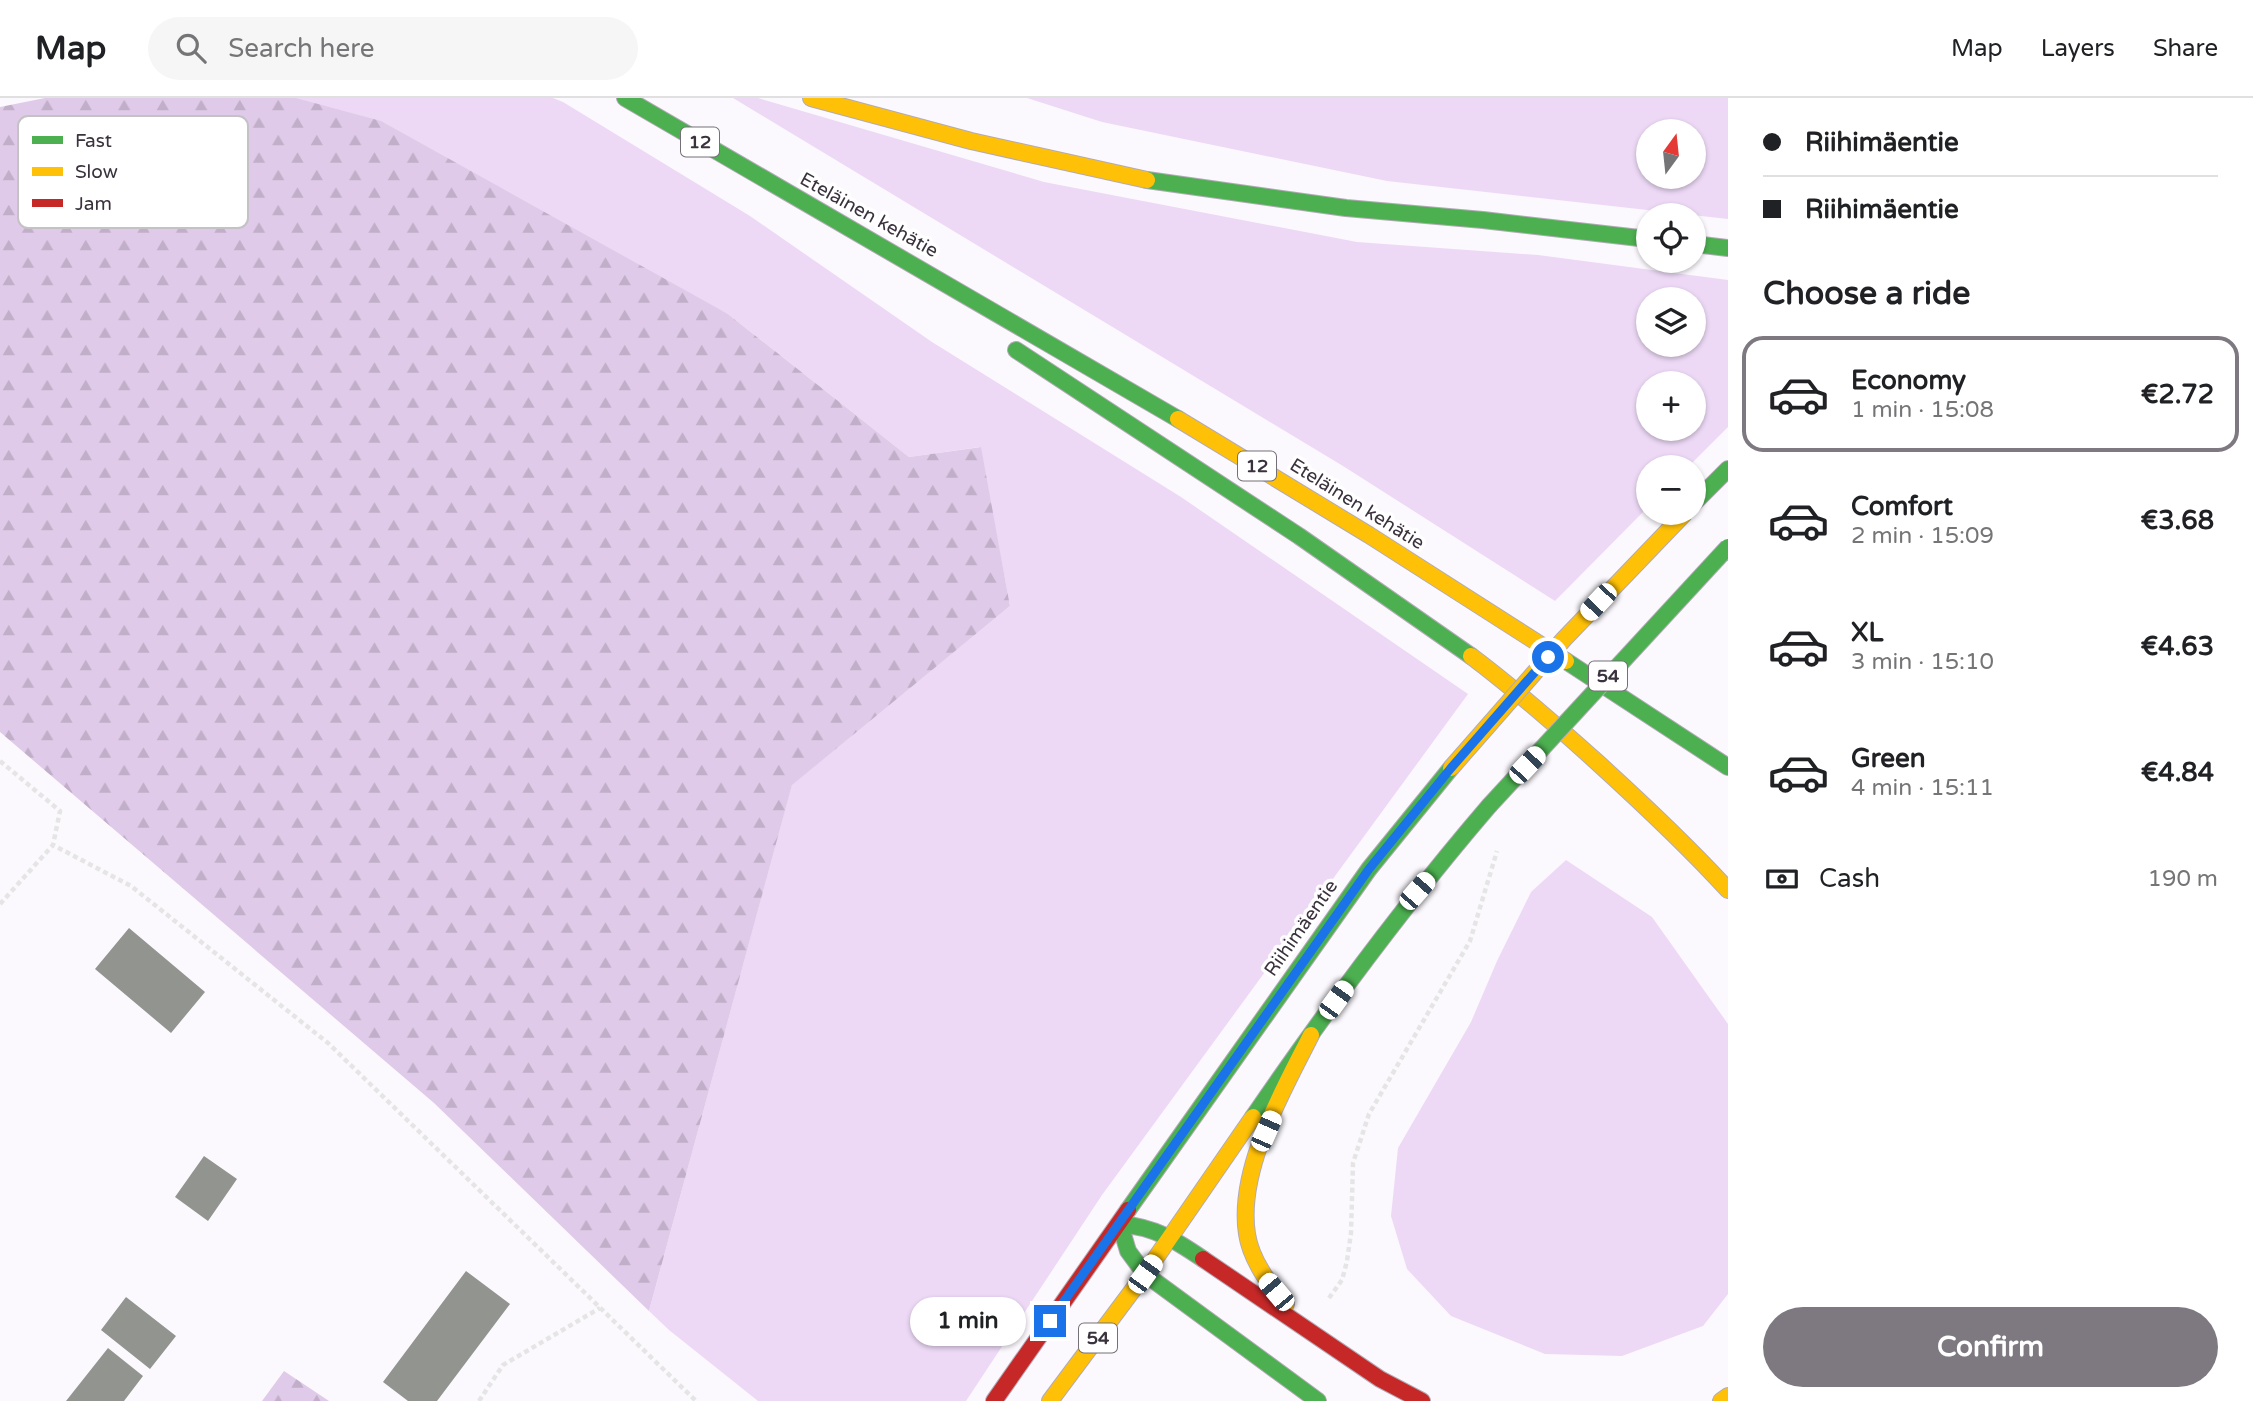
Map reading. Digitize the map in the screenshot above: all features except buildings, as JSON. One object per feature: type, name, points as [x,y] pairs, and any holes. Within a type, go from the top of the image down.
[{"type":"main road","name":"12","points":[[625,98],[775,186]]},
{"type":"main road","points":[[811,98],[971,141],[1135,178],[1346,208],[1636,238]]},
{"type":"main road","points":[[775,186],[950,305]]},
{"type":"main road","name":"Eteläinen kehätie","points":[[775,186],[1019,324],[1250,462],[1502,619],[1728,767]]},
{"type":"main road","points":[[1706,245],[1728,248]]},
{"type":"main road","points":[[1006,343],[1109,413],[1260,509],[1467,653],[1545,716],[1630,791],[1698,856],[1728,890]]},
{"type":"main road","points":[[1706,491],[1722,475]]},
{"type":"main road","name":"Riihimäentie","points":[[994,1401],[1369,869],[1451,768],[1564,639],[1673,525]]},
{"type":"main road","name":"54","points":[[1049,1401],[1145,1274],[1311,1035],[1417,891],[1489,806],[1728,547]]},
{"type":"main road","points":[[1311,1035],[1266,1131],[1246,1205],[1247,1233],[1265,1280],[1286,1304],[1340,1352]]},
{"type":"main road","points":[[1318,1401],[1145,1274],[1122,1244],[1120,1224],[1140,1226],[1171,1237],[1380,1379],[1422,1401]]},
{"type":"main road","points":[[1721,1401],[1728,1396]]},
{"type":"path","points":[[0,761],[60,811],[53,845],[0,904]]},
{"type":"path","points":[[53,845],[131,886],[328,1043],[696,1401]]},
{"type":"path","points":[[1329,1298],[1342,1280],[1347,1261],[1352,1233],[1353,1163],[1369,1114],[1470,941],[1500,846]]},
{"type":"path","points":[[479,1401],[503,1365],[600,1308]]},
{"type":"shaded area","points":[[289,98],[553,98],[563,102],[750,216],[932,342],[1181,497],[1468,694],[1102,1195],[966,1401],[758,1401],[649,1311],[792,784],[1010,606],[980,447],[909,457],[728,314]]},
{"type":"shaded area","points":[[733,98],[758,98],[1044,182],[1357,242],[1538,255],[1636,268],[1636,273],[1675,273],[1728,280],[1728,427],[1700,455],[1636,455],[1636,519],[1555,601],[1343,466]]},
{"type":"shaded area","points":[[1027,98],[1728,98],[1728,219],[1706,217],[1706,203],[1636,203],[1636,209],[1387,181],[1102,122]]},
{"type":"shaded area","points":[[1566,860],[1652,917],[1728,1024],[1728,1294],[1703,1326],[1622,1356],[1545,1354],[1451,1316],[1407,1269],[1391,1216],[1398,1148],[1471,1022],[1531,892]]},
{"type":"green space","points":[[45,98],[296,98],[381,121],[728,314],[909,457],[981,447],[1010,606],[792,785],[649,1311],[434,1103],[0,732],[0,107]]},
{"type":"green space","points":[[284,1371],[329,1401],[262,1401]]},
{"type":"traffic: fast","points":[[625,98],[1178,419]]},
{"type":"traffic: fast","points":[[1147,180],[1346,208],[1636,238]]},
{"type":"traffic: fast","points":[[1706,245],[1728,248]]},
{"type":"traffic: fast","points":[[1016,350],[1299,536],[1471,656]]},
{"type":"traffic: fast","points":[[1706,491],[1728,469]]},
{"type":"traffic: fast","points":[[1489,806],[1728,547]]},
{"type":"traffic: fast","points":[[1566,661],[1728,767]]},
{"type":"traffic: fast","points":[[1128,1210],[1369,869],[1451,768]]},
{"type":"traffic: fast","points":[[1253,1117],[1367,958],[1489,806]]},
{"type":"traffic: fast","points":[[1203,1259],[1164,1236],[1144,1228],[1120,1224],[1128,1251],[1145,1274],[1318,1401]]},
{"type":"traffic: slow","points":[[811,98],[971,141],[1147,180]]},
{"type":"traffic: slow","points":[[1178,419],[1369,535],[1566,661]]},
{"type":"traffic: slow","points":[[1451,768],[1564,639],[1673,525]]},
{"type":"traffic: slow","points":[[1471,656],[1504,681],[1598,763],[1728,890]]},
{"type":"traffic: slow","points":[[1286,1304],[1267,1280],[1252,1253],[1247,1234],[1246,1209],[1255,1157],[1276,1105],[1311,1035]]},
{"type":"traffic: slow","points":[[1050,1401],[1144,1275],[1253,1117]]},
{"type":"traffic: slow","points":[[1721,1401],[1728,1396]]},
{"type":"traffic: jam","points":[[994,1401],[1128,1210]]},
{"type":"traffic: jam","points":[[1203,1259],[1380,1379],[1422,1401]]},
{"type":"route","points":[[1050,1321],[1369,869],[1451,768],[1548,657]]}]
